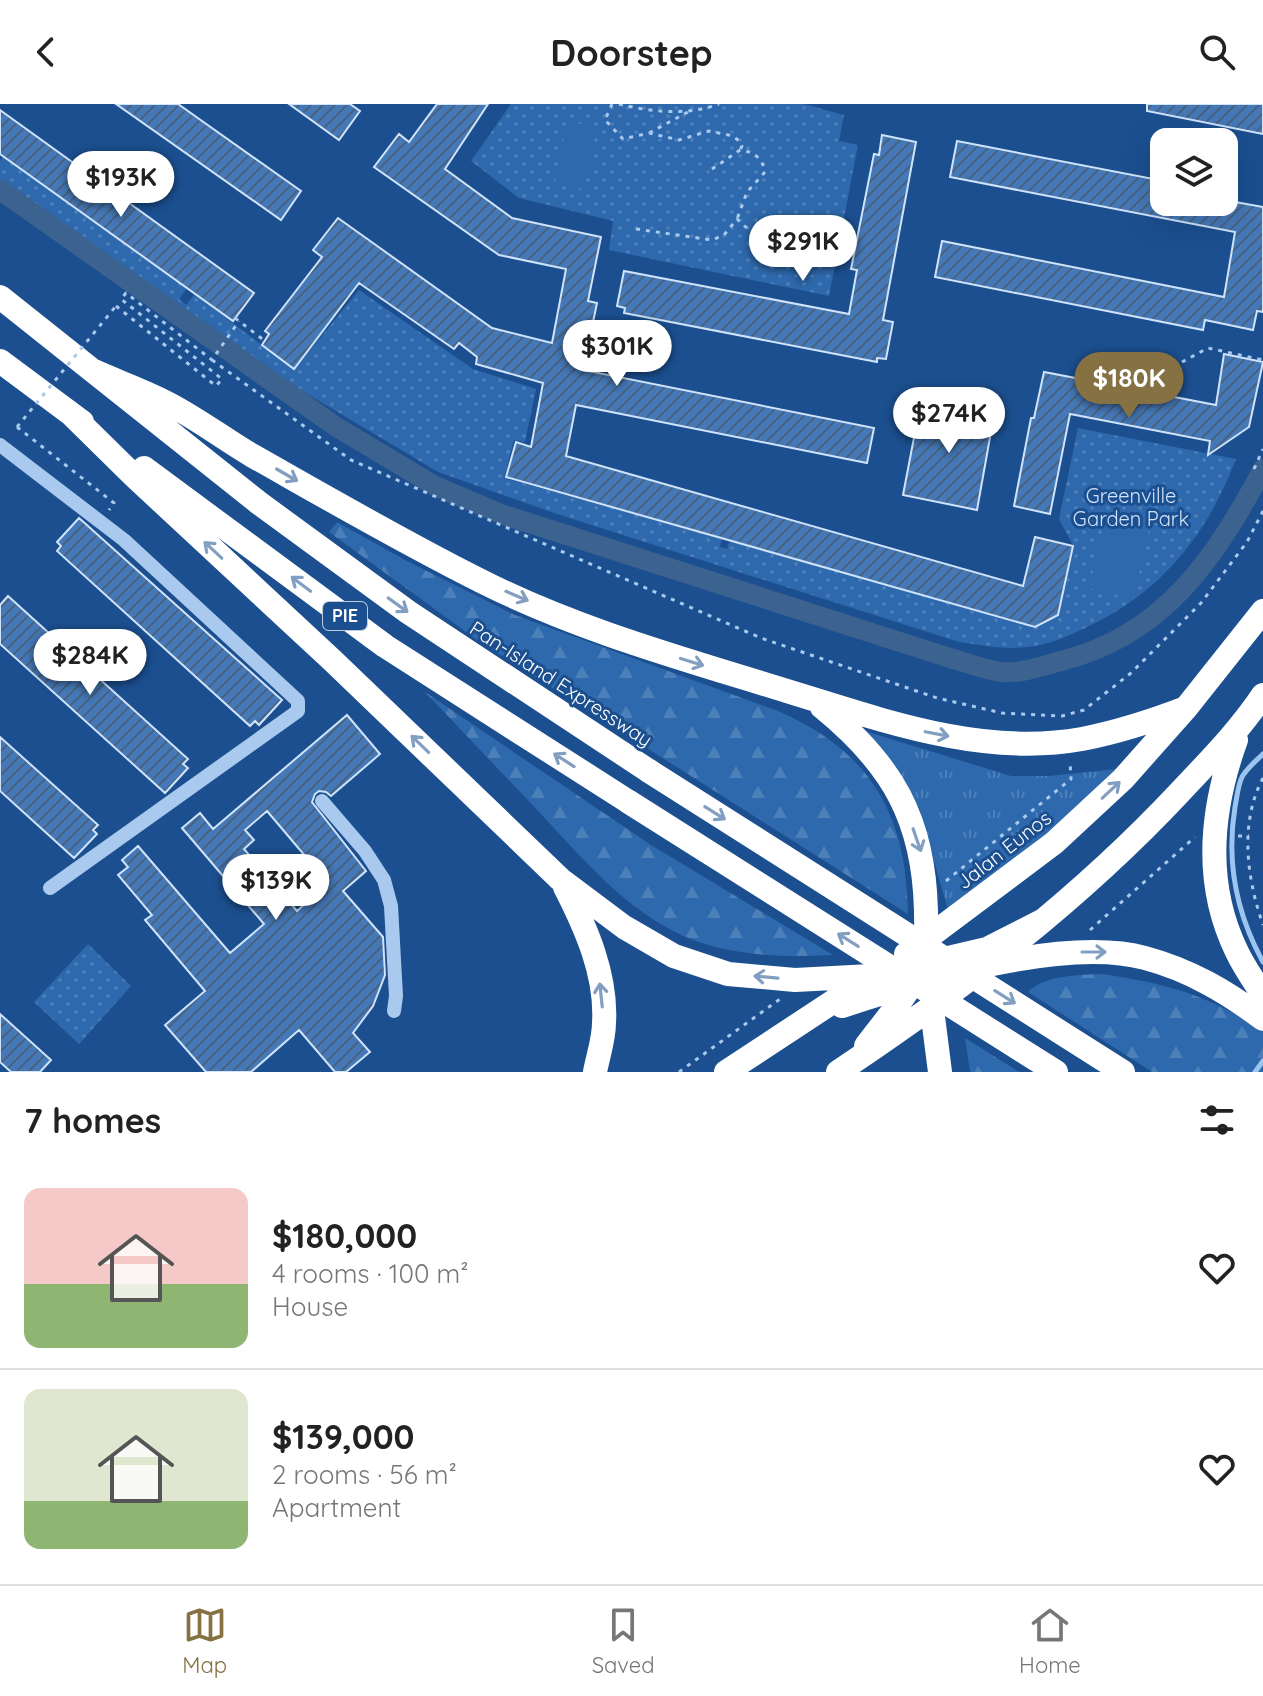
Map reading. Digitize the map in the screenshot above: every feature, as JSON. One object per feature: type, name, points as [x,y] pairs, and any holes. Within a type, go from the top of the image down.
[{"type":"highway","name":"Pan-Island Expressway","points":[[0,297],[259,503],[408,612],[649,771],[1123,1072]]},
{"type":"highway","name":"PIE","points":[[0,361],[385,646],[1056,1072]]},
{"type":"highway","points":[[94,371],[163,401],[350,511],[484,583],[618,639],[914,729],[968,740],[1024,743],[1080,739],[1134,727],[1186,708]]},
{"type":"highway","points":[[71,414],[560,879],[624,927],[674,956],[728,974],[795,980],[871,976]]},
{"type":"highway","name":"Jalan Eunos","points":[[726,1072],[871,976],[924,953],[998,886],[1054,843],[1123,779],[1186,708],[1263,611]]},
{"type":"highway","points":[[847,1066],[932,1009],[1087,883],[1143,830],[1241,726],[1263,695]]},
{"type":"highway","points":[[812,698],[864,744],[889,774],[922,854],[924,953],[910,986],[847,1066]]},
{"type":"highway","points":[[1241,726],[1222,778],[1214,819],[1213,863],[1219,906],[1237,952],[1263,995]]},
{"type":"highway","points":[[560,879],[586,927],[599,974],[604,1022],[595,1072]]},
{"type":"highway","points":[[940,1072],[932,1009],[949,967],[998,886]]},
{"type":"highway","points":[[813,1015],[910,986],[1042,921]]},
{"type":"highway","points":[[924,953],[949,967],[989,965],[1063,954],[1116,952],[1174,967],[1208,981],[1263,1019]]},
{"type":"lane","points":[[0,445],[124,540],[300,706],[298,711],[50,888]]},
{"type":"lane","points":[[322,801],[365,851],[384,880],[391,906],[396,996],[394,1011]]},
{"type":"path","points":[[612,104],[605,120],[623,139],[649,133],[691,111],[719,104]]},
{"type":"path","points":[[619,104],[645,110],[691,111]]},
{"type":"path","points":[[649,133],[679,140],[709,131],[739,141],[742,146],[740,150],[712,169]]},
{"type":"path","points":[[636,229],[712,240],[724,235],[737,219],[747,192],[765,172],[757,156],[740,150]]},
{"type":"path","points":[[737,219],[749,230],[794,247]]},
{"type":"path","points":[[114,503],[17,427],[116,306],[216,386],[222,379],[121,299],[126,293],[212,360],[351,460],[761,638],[937,698],[1002,713],[1062,716],[1084,710],[1131,673],[1201,603],[1247,542],[1263,511]]},
{"type":"path","points":[[212,360],[237,320],[265,341]]},
{"type":"path","points":[[1182,362],[1208,348],[1263,360]]},
{"type":"path","points":[[1254,469],[1263,449]]},
{"type":"path","points":[[1263,778],[1254,794],[1249,836],[1252,888],[1263,925]]},
{"type":"path","points":[[1063,954],[1196,836],[1249,836]]},
{"type":"green space","points":[[511,104],[804,104],[844,115],[839,141],[858,145],[829,296],[609,250],[613,221],[519,198],[471,161]]},
{"type":"green space","points":[[567,122],[597,127],[584,189],[555,184]]},
{"type":"green space","name":"Greenville Garden Park","points":[[3,156],[187,288],[179,299],[186,305],[195,294],[294,370],[359,290],[473,369],[536,389],[525,442],[514,440],[504,478],[722,538],[720,547],[727,549],[730,540],[1034,628],[1058,615],[1073,545],[1059,519],[1078,428],[1236,459],[1196,537],[1159,579],[1137,598],[1085,628],[1035,646],[1001,648],[959,642],[557,514],[438,472],[289,383],[19,195],[0,181]]},
{"type":"green space","points":[[1106,519],[1149,530],[1133,599],[1089,588]]},
{"type":"green space","points":[[337,522],[515,615],[778,711],[810,727],[859,766],[891,816],[906,878],[908,914],[477,640],[329,532]]},
{"type":"green space","points":[[425,692],[651,845],[833,955],[785,956],[737,951],[705,944],[656,921],[595,871]]},
{"type":"green space","points":[[865,731],[1011,776],[1049,776],[1117,769],[1043,840],[948,910],[919,808],[907,785]]},
{"type":"green space","points":[[88,944],[131,986],[79,1044],[34,1002]]},
{"type":"green space","points":[[1101,974],[1186,992],[1244,1020],[1263,1032],[1263,1072],[1152,1072],[1028,992],[1053,979]]},
{"type":"green space","points":[[965,1038],[1019,1072],[970,1072]]},
{"type":"building","points":[[116,104],[178,104],[301,191],[281,220]]},
{"type":"building","points":[[289,104],[350,104],[360,111],[339,140]]},
{"type":"building","points":[[437,104],[488,104],[445,169],[512,218],[601,237],[588,301],[597,303],[583,370],[874,428],[867,463],[576,405],[566,456],[1023,586],[1035,537],[1073,546],[1058,615],[1035,627],[506,477],[516,442],[531,447],[543,383],[476,364],[477,357],[459,343],[454,349],[359,283],[294,369],[262,345],[269,334],[265,331],[322,257],[313,250],[338,218],[492,328],[552,343],[566,269],[499,255],[374,167],[399,134],[409,142]]},
{"type":"building","points":[[1147,104],[1263,104],[1263,134],[1238,128],[1147,111]]},
{"type":"building","points":[[0,110],[254,293],[233,321],[0,154]]},
{"type":"building","points":[[882,135],[916,142],[883,320],[893,322],[886,359],[877,358],[877,362],[624,313],[625,308],[617,306],[624,271],[849,314],[857,270],[851,269],[874,154],[879,155]]},
{"type":"building","points":[[957,141],[1150,178],[1150,216],[950,177]]},
{"type":"building","points":[[1238,203],[1263,207],[1263,312],[1257,311],[1253,330],[1205,320],[1203,330],[935,277],[942,241],[1224,297],[1235,232],[1152,216],[1238,216]]},
{"type":"building","points":[[1224,354],[1263,362],[1249,427],[1208,455],[1210,441],[1070,414],[1050,514],[1014,506],[1031,418],[1034,418],[1044,372],[1216,405]]},
{"type":"building","points":[[921,401],[994,415],[977,510],[903,495]]},
{"type":"building","points":[[79,518],[282,700],[259,725],[255,721],[250,726],[57,551],[61,546],[57,542]]},
{"type":"building","points":[[8,596],[188,759],[183,764],[188,768],[165,793],[0,644],[0,605]]},
{"type":"building","points":[[347,715],[380,754],[331,796],[319,791],[312,802],[366,871],[343,891],[383,937],[385,975],[373,1006],[353,1033],[370,1052],[346,1072],[335,1072],[299,1030],[251,1072],[206,1072],[165,1025],[205,991],[145,920],[152,915],[118,875],[128,867],[122,860],[138,846],[230,953],[264,924],[182,828],[200,813],[213,829]],"holes":[[[267,811],[328,883],[297,911],[244,849],[254,840],[245,830]]]},
{"type":"building","points":[[0,737],[98,825],[93,830],[97,834],[74,858],[0,791]]},
{"type":"building","points":[[0,1014],[51,1060],[40,1072],[11,1072],[0,1062]]},
{"type":"waterway","points":[[0,190],[335,426],[435,486],[501,514],[989,670],[1023,671],[1098,649],[1130,633],[1183,589],[1205,562],[1226,533],[1263,469]]},
{"type":"waterway","points":[[1263,754],[1241,780],[1235,807],[1232,848],[1240,906],[1263,962]]},
{"type":"waterway","points":[[1255,1072],[1263,1061]]}]
